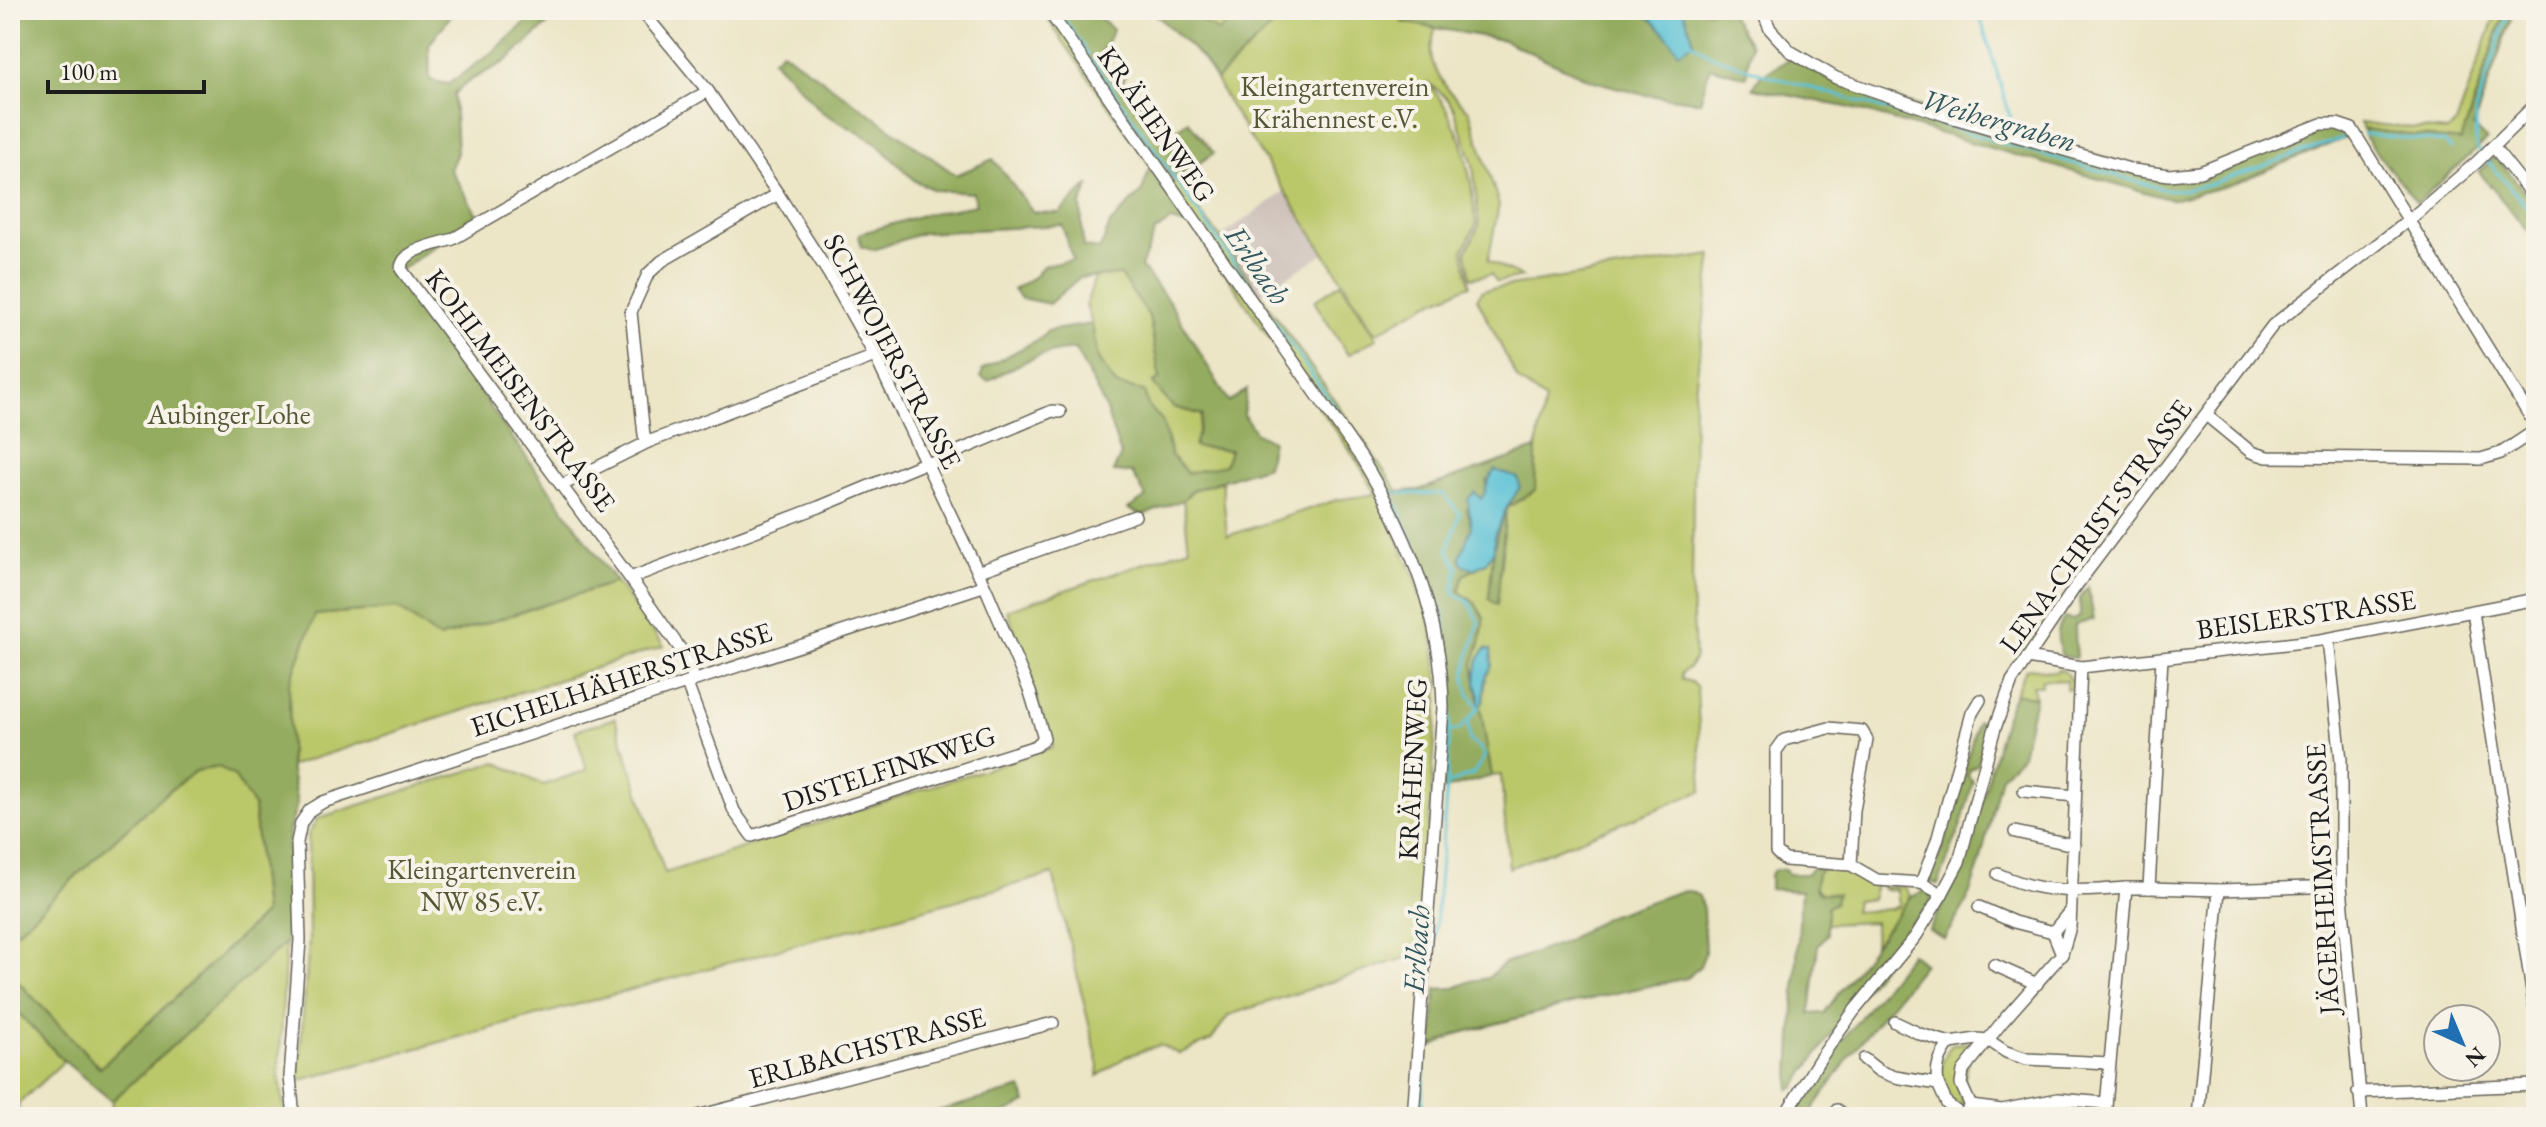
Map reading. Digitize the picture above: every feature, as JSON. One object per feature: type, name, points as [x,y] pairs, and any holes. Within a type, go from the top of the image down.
[{"type":"street","name":"SCHWOJERSTRASSE","points":[[641,10],[708,91],[778,194],[829,274],[875,356],[928,463],[1030,692],[1044,738],[1039,744]]},
{"type":"street","name":"KRÄHENWEG","points":[[1048,10],[1362,459],[1389,509],[1425,592],[1440,648],[1443,708],[1413,1117]]},
{"type":"street","points":[[1762,10],[1770,29],[1790,51],[1836,78],[1947,116],[2133,170],[2169,175],[2200,172],[2321,124],[2337,124],[2352,129],[2536,428],[2501,453],[2481,459],[2267,457],[2251,452],[2206,415]]},
{"type":"street","name":"KOHLMEISENSTRASSE","points":[[708,91],[453,239],[408,255],[401,262],[401,269],[684,654],[690,682],[734,811],[752,836]]},
{"type":"street","name":"LENA-CHRIST-STRASSE","points":[[1784,1117],[1819,1060],[1854,1011],[1916,936],[1942,894],[1959,862],[1994,731],[2012,681],[2078,583],[2273,325],[2410,219],[2477,162],[2536,104]]},
{"type":"street","points":[[2490,149],[2536,200]]},
{"type":"street","points":[[648,442],[644,435],[631,312],[638,291],[648,274],[662,261],[778,194]]},
{"type":"street","points":[[562,485],[648,442],[875,356]]},
{"type":"street","points":[[630,578],[928,463],[1052,411],[1060,412]]},
{"type":"street","points":[[977,572],[1135,516]]},
{"type":"street","name":"EICHELHÄHERSTRASSE","points":[[294,1117],[290,1077],[300,940],[297,842],[301,823],[310,810],[323,802],[983,586]]},
{"type":"street","name":"BEISLERSTRASSE","points":[[2027,658],[2081,667],[2328,639],[2536,599]]},
{"type":"street","points":[[2473,612],[2536,1017]]},
{"type":"street","name":"JÄGERHEIMSTRASSE","points":[[2328,639],[2341,760],[2341,886],[2362,1117]]},
{"type":"street","points":[[2149,888],[2162,658]]},
{"type":"street","points":[[1971,1106],[1961,1084],[1963,1071],[2062,954],[2070,927],[2081,667]]},
{"type":"street","points":[[1921,883],[1937,841],[1972,713],[1980,700]]},
{"type":"street","points":[[1851,865],[1854,810],[1866,745],[1865,735],[1855,729],[1829,728],[1784,740],[1776,751],[1776,852],[1785,860],[1851,865],[1877,880],[1921,883],[1942,894]]},
{"type":"street","name":"DISTELFINKWEG","points":[[752,836],[1039,744]]},
{"type":"street","points":[[2024,791],[2075,796]]},
{"type":"street","points":[[2015,832],[2074,845]]},
{"type":"street","points":[[1998,874],[2030,886],[2071,892],[2126,888],[2219,890],[2341,886]]},
{"type":"street","points":[[2105,1117],[2126,888]]},
{"type":"street","points":[[2198,1117],[2219,890]]},
{"type":"street","points":[[1979,907],[2014,922],[2053,932]]},
{"type":"street","points":[[2053,932],[2070,911]]},
{"type":"street","points":[[2053,932],[2062,954]]},
{"type":"street","points":[[1994,965],[2037,984]]},
{"type":"street","points":[[1895,1022],[1950,1043],[1988,1040],[2006,1052],[2027,1059],[2109,1063]]},
{"type":"street","name":"ERLBACHSTRASSE","points":[[694,1117],[1053,1023]]},
{"type":"street","points":[[1950,1043],[1941,1056],[1936,1072],[1938,1084],[1947,1104],[1962,1117],[1971,1106]]},
{"type":"street","points":[[1864,1059],[1879,1071],[1895,1077],[1938,1084]]},
{"type":"street","points":[[2358,1092],[2536,1085]]},
{"type":"street","points":[[1971,1106],[2002,1110],[2058,1099],[2106,1103]]},
{"type":"shaded area","points":[[1284,192],[1324,254],[1260,294],[1220,237]]},
{"type":"green space","name":"Aubinger Lohe","points":[[10,10],[455,10],[429,45],[430,80],[448,84],[493,52],[540,10],[564,10],[505,62],[469,81],[454,94],[457,153],[450,169],[478,216],[395,274],[616,582],[439,638],[398,608],[315,615],[289,685],[290,766],[297,804],[289,831],[286,942],[112,1101],[64,1061],[10,1004],[10,973],[100,1068],[264,914],[254,806],[234,776],[219,767],[196,771],[157,800],[10,938]]},
{"type":"green space","name":"Kleingartenverein NW 85 e.V.","points":[[1041,10],[1052,10],[1142,139],[1220,237],[1398,491],[1377,494],[1429,614],[1439,682],[1420,953],[1229,1015],[1211,1040],[1179,1054],[1160,1045],[1127,1056],[1098,1076],[1099,1066],[1053,874],[298,1081],[309,941],[308,835],[318,818],[496,762],[543,785],[587,770],[575,731],[615,718],[665,873],[1053,747],[1007,610],[1189,548],[1183,500],[1192,490],[1222,481],[1227,536],[1336,500],[1376,494],[1343,440]]},
{"type":"green space","points":[[1052,10],[1086,11],[1105,22],[1113,30],[1101,53],[1110,70],[1125,75],[1123,82],[1166,137],[1188,121],[1214,153],[1174,180]]},
{"type":"green space","points":[[1151,10],[1186,10],[1219,32],[1239,10],[1289,10],[1216,80],[1202,58]]},
{"type":"green space","points":[[1186,10],[1239,10],[1219,32]]},
{"type":"green space","name":"Kleingartenverein Krähennest e.V.","points":[[1289,10],[1396,10],[1402,22],[1435,28],[1431,49],[1433,62],[1446,86],[1469,110],[1499,205],[1488,261],[1522,277],[1497,282],[1491,274],[1471,278],[1466,252],[1479,226],[1473,165],[1454,109],[1447,98],[1428,82],[1445,106],[1462,142],[1471,183],[1476,225],[1463,251],[1470,285],[1427,304],[1376,333],[1216,80]]},
{"type":"green space","points":[[1396,10],[1642,10],[1664,32],[1694,41],[1683,10],[1728,10],[1751,45],[1746,77],[1710,67],[1700,102],[1640,94],[1591,80],[1503,40],[1402,22]]},
{"type":"green space","points":[[2497,10],[2505,10],[2461,141],[2363,129],[2360,123],[2447,131],[2456,124]]},
{"type":"green space","points":[[2505,10],[2514,10],[2473,127],[2487,140],[2417,203],[2365,138],[2363,129],[2461,141]]},
{"type":"green space","points":[[782,51],[956,175],[993,159],[1033,212],[1059,213],[1090,184],[1081,204],[1083,247],[1100,249],[1110,224],[1142,191],[1151,165],[1195,227],[1170,221],[1155,232],[1141,267],[1169,301],[1229,402],[1247,389],[1243,414],[1256,433],[1272,441],[1267,466],[1193,490],[1183,500],[1142,516],[1128,509],[1146,497],[1132,473],[1113,472],[1121,455],[1104,405],[1075,349],[1040,356],[988,381],[981,377],[983,369],[1041,338],[1047,331],[1092,324],[1098,359],[1116,385],[1144,391],[1148,406],[1162,420],[1171,455],[1187,473],[1225,465],[1230,450],[1194,447],[1202,415],[1173,407],[1153,384],[1160,379],[1149,316],[1120,275],[1079,278],[1049,304],[1021,298],[1013,290],[1035,276],[1043,266],[1073,260],[1062,225],[922,233],[873,250],[861,247],[859,234],[926,214],[976,205],[973,193],[934,190],[915,181],[875,142],[822,112],[773,59]]},
{"type":"green space","points":[[1792,58],[1831,81],[2179,179],[2318,128],[2347,129],[2350,136],[2230,185],[2172,200],[1851,108],[1753,88],[1760,76]]},
{"type":"green space","points":[[2495,155],[2536,206],[2536,241],[2479,172]]},
{"type":"green space","points":[[1712,255],[1694,398],[1692,593],[1695,657],[1690,667],[1681,673],[1682,679],[1697,688],[1702,791],[1509,868],[1501,775],[1492,776],[1479,707],[1483,702],[1486,676],[1492,666],[1491,650],[1479,661],[1475,678],[1473,664],[1481,640],[1459,592],[1464,575],[1486,563],[1494,549],[1489,599],[1497,604],[1506,509],[1535,490],[1536,449],[1545,400],[1518,380],[1477,298],[1483,290]]},
{"type":"green space","points":[[1120,274],[1149,316],[1160,379],[1153,383],[1173,407],[1202,415],[1230,450],[1225,465],[1187,474],[1171,455],[1162,420],[1148,406],[1144,391],[1116,385],[1097,359],[1086,305],[1095,277]]},
{"type":"green space","points":[[1341,283],[1377,338],[1348,355],[1314,301]]},
{"type":"green space","points":[[1536,449],[1535,490],[1508,508],[1520,487],[1487,480],[1485,495],[1467,509],[1471,528],[1461,559],[1463,565],[1474,569],[1464,575],[1459,591],[1475,603],[1484,618],[1473,664],[1492,776],[1442,790],[1448,690],[1440,617],[1389,492],[1419,490]]},
{"type":"green space","points":[[1506,512],[1497,605],[1489,599],[1492,567],[1499,528]]},
{"type":"green space","points":[[616,582],[664,646],[290,766],[289,685],[315,615],[398,608],[439,638]]},
{"type":"green space","points":[[2088,587],[2094,619],[2075,625],[2076,658],[2062,656],[2059,628],[2064,618],[2074,620],[2080,616],[2080,597]]},
{"type":"green space","points":[[2026,669],[2061,670],[2069,676],[2074,689],[2066,689],[2066,681],[2042,679],[2041,686],[2033,686],[2035,698],[2015,693]]},
{"type":"green space","points":[[2015,693],[2035,698],[2022,755],[2001,776],[1980,863],[1966,903],[1944,939],[1929,930],[1964,864],[2004,721]]},
{"type":"green space","points":[[1990,719],[1978,764],[1970,769],[1968,776],[1973,781],[1963,819],[1938,885],[1929,881],[1946,838],[1977,722]]},
{"type":"green space","points":[[219,767],[234,776],[254,806],[264,914],[100,1068],[10,973],[10,938],[157,800],[196,771]]},
{"type":"green space","points":[[1812,868],[1822,869],[1817,874],[1815,889],[1821,893],[1837,894],[1835,903],[1827,907],[1827,934],[1818,946],[1810,1014],[1824,1013],[1910,897],[1925,891],[1932,900],[1794,1088],[1789,1089],[1801,891],[1770,889],[1770,875],[1775,869],[1785,869],[1788,874],[1806,874]]},
{"type":"green space","points":[[1822,869],[1846,869],[1852,875],[1876,885],[1872,899],[1856,901],[1854,912],[1899,906],[1897,890],[1883,889],[1881,886],[1905,887],[1910,897],[1874,945],[1875,922],[1827,924],[1827,907],[1837,894],[1821,893],[1814,885]]},
{"type":"green space","points":[[1689,891],[1699,896],[1703,909],[1705,953],[1700,966],[1687,978],[1602,996],[1457,1034],[1432,1047],[1436,989],[1455,988],[1488,978],[1503,964],[1562,943],[1606,917]]},
{"type":"green space","points":[[286,942],[279,1074],[285,1117],[111,1117],[112,1101]]},
{"type":"green space","points":[[1911,953],[1924,964],[1852,1053],[1810,1114],[1798,1108],[1842,1041]]},
{"type":"green space","points":[[10,1004],[64,1061],[17,1105],[22,1117],[10,1117]]},
{"type":"green space","points":[[1985,1042],[1970,1057],[1960,1096],[1964,1107],[1957,1109],[1945,1095],[1942,1086],[1941,1069],[1947,1052],[1952,1044]]},
{"type":"green space","points":[[1022,1088],[1026,1103],[997,1117],[935,1117],[934,1112]]},
{"type":"water","points":[[1642,10],[1683,10],[1694,42],[1679,52]]},
{"type":"water","points":[[1495,470],[1518,478],[1520,487],[1494,537],[1494,549],[1486,563],[1474,569],[1463,565],[1460,558],[1471,528],[1468,499],[1475,492],[1481,499]]},
{"type":"water","points":[[1486,648],[1491,650],[1492,666],[1486,676],[1483,702],[1479,707],[1476,670]]},
{"type":"waterway","name":"Erlbach","points":[[1058,10],[1088,54]]},
{"type":"waterway","points":[[1978,10],[2012,122]]},
{"type":"waterway","points":[[2509,10],[2475,112],[2476,147],[2536,218]]},
{"type":"waterway","name":"Weihergraben","points":[[1690,42],[1712,56],[1767,75],[2163,189],[2183,190],[2208,185],[2342,138]]},
{"type":"waterway","name":"Erlbach","points":[[1092,60],[1392,493],[1444,494],[1460,514],[1448,549],[1458,568],[1453,593],[1469,602],[1479,622],[1467,665],[1466,683],[1479,707],[1468,721],[1470,741],[1485,756],[1473,774],[1447,784],[1422,1096],[1424,1117]]},
{"type":"waterway","name":"Weihergraben","points":[[2363,134],[2444,142],[2451,149]]},
{"type":"waterway","name":"Erlbach","points":[[1392,493],[1443,613],[1451,694],[1447,782]]},
{"type":"waterway","name":"Erlbach","points":[[1449,731],[1459,730],[1468,721]]}]
